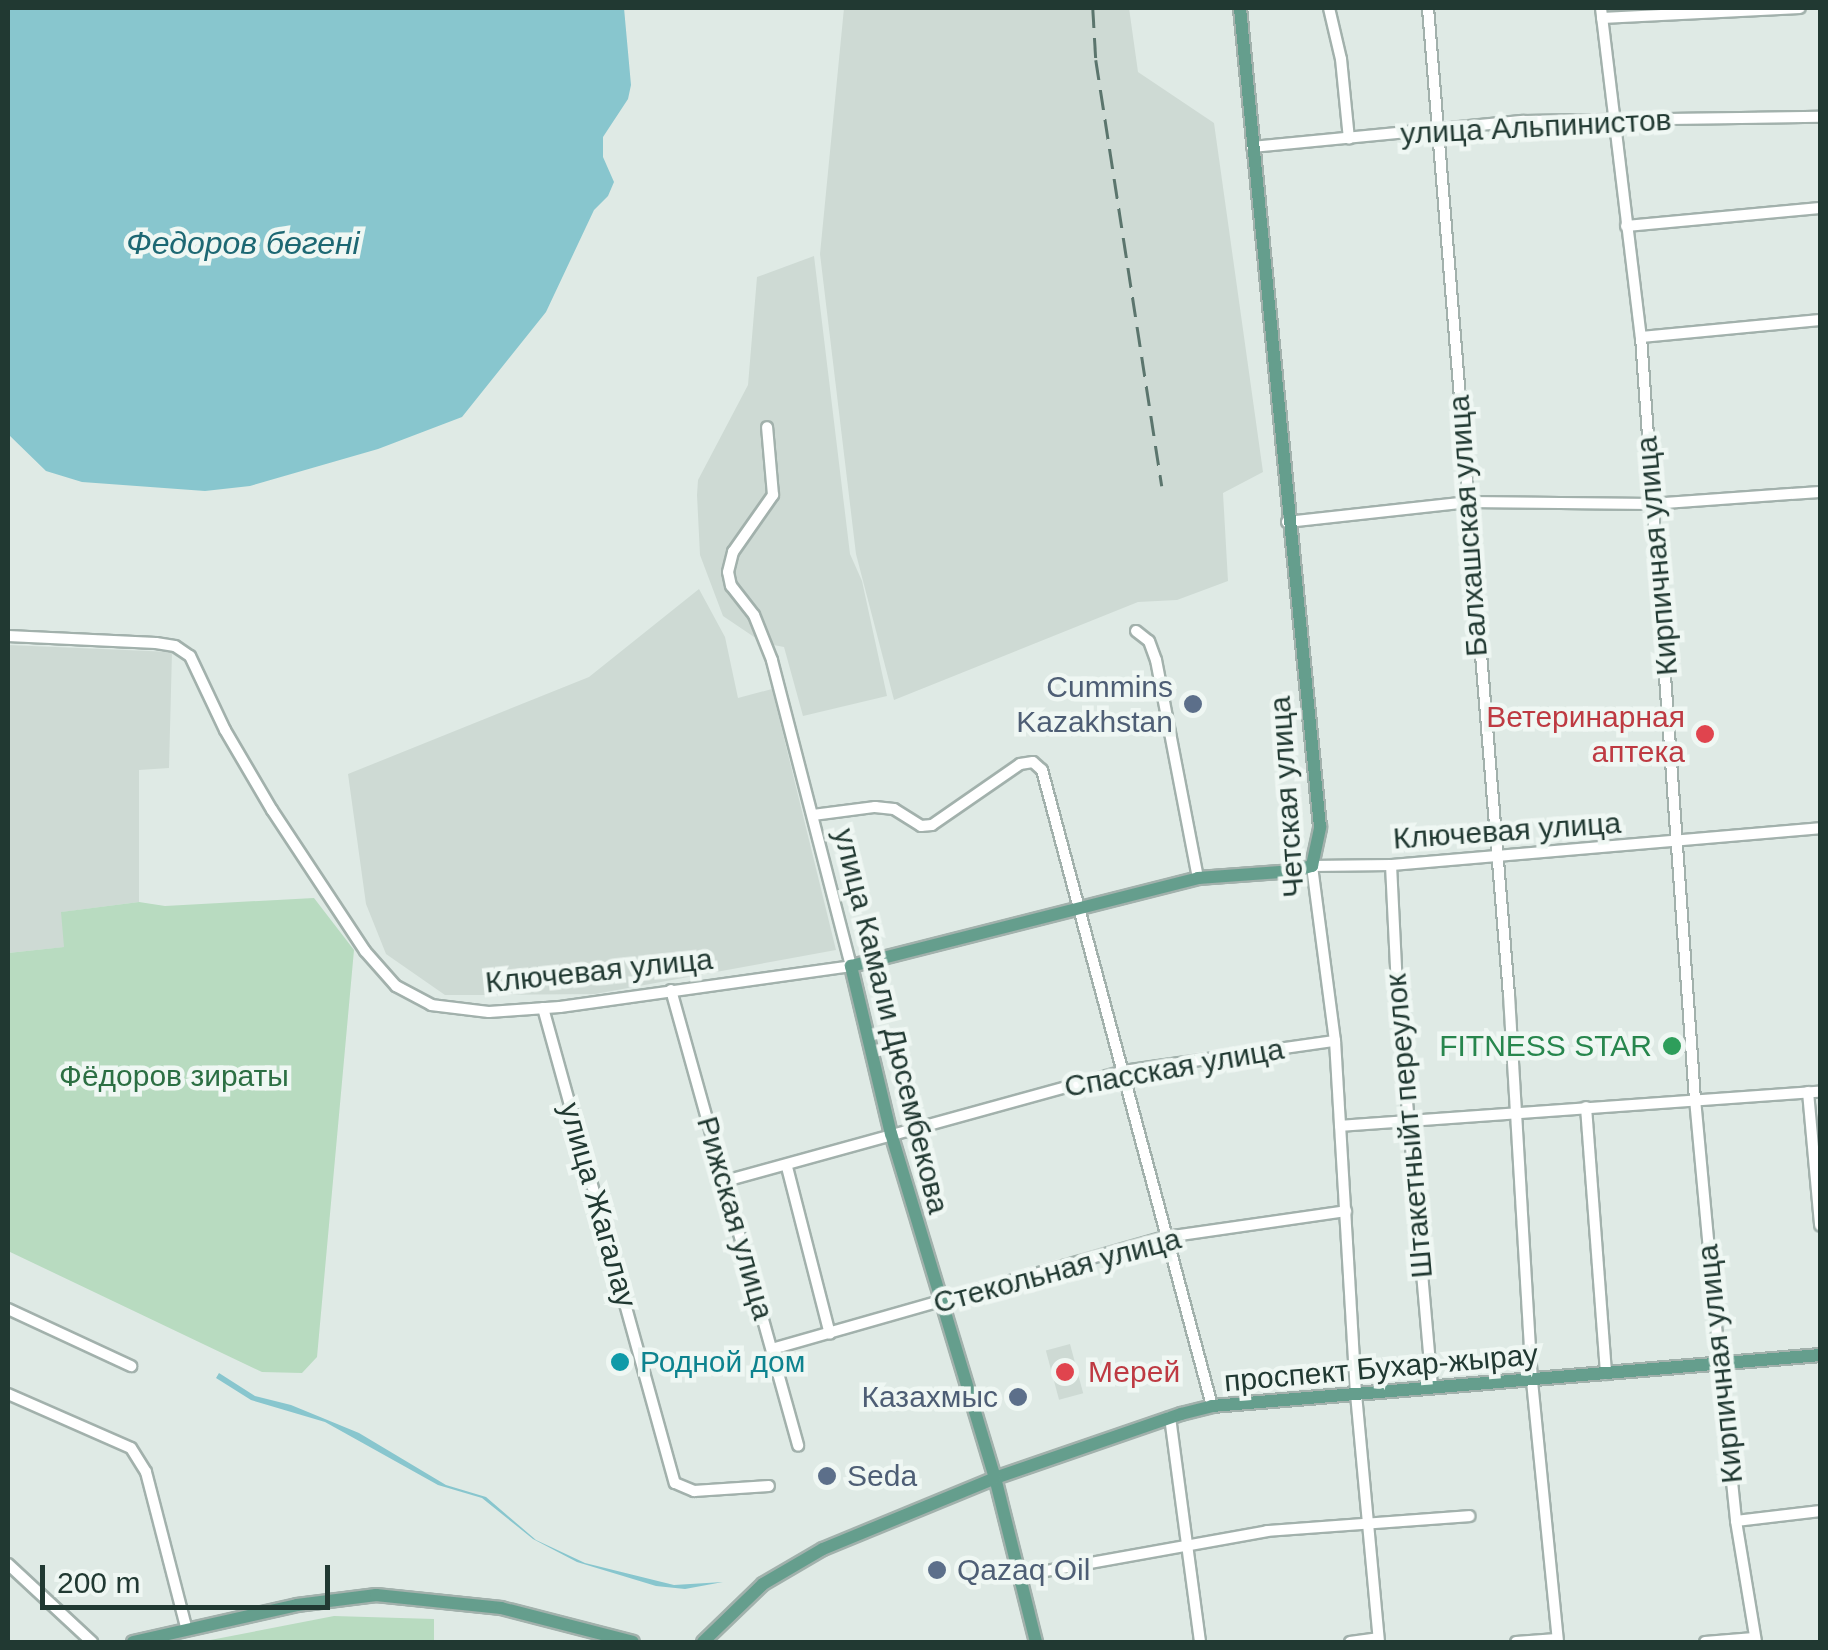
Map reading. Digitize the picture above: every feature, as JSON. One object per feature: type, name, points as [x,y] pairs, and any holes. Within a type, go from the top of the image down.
[{"type":"main road","name":"Четская улица","points":[[1240,8],[1287,522],[1320,828],[1312,866]]},
{"type":"main road","name":"Ключевая улица","points":[[851,966],[1198,878],[1294,872],[1312,866]]},
{"type":"main road","name":"улица Камали Дюсембекова","points":[[851,966],[891,1134],[995,1478],[1036,1642]]},
{"type":"main road","name":"проспект Бухар-жырау","points":[[703,1642],[763,1584],[796,1563],[898,1515],[995,1478],[1212,1406],[1820,1355]]},
{"type":"main road","points":[[133,1642],[296,1604],[376,1596],[500,1608],[633,1642]]},
{"type":"street","points":[[1329,8],[1340,58],[1349,139]]},
{"type":"street","name":"Балхашская улица","points":[[1428,8],[1518,1113],[1532,1381],[1557,1641]]},
{"type":"street","points":[[1601,13],[1800,8]]},
{"type":"street","name":"Кирпичная улица","points":[[1601,13],[1611,119],[1641,337],[1695,1099],[1736,1522],[1755,1640]]},
{"type":"street","name":"улица Альпинистов","points":[[1252,148],[1524,121],[1820,117]]},
{"type":"street","points":[[1626,226],[1820,208]]},
{"type":"street","points":[[1641,337],[1820,320]]},
{"type":"street","name":"улица Камали Дюсембекова","points":[[767,428],[772,495],[733,552],[728,572],[731,586],[754,615],[772,660],[851,966]]},
{"type":"street","points":[[1287,522],[1470,502],[1651,504],[1820,492]]},
{"type":"street","points":[[1136,631],[1149,641],[1156,660],[1198,878]]},
{"type":"street","name":"Ключевая улица","points":[[8,636],[175,646],[190,656],[224,730],[364,952],[396,986],[432,1005],[489,1012],[543,1008],[851,966]]},
{"type":"street","points":[[813,815],[874,807],[894,809],[921,826],[932,825],[1007,770],[1033,762],[1048,784],[1076,907],[1212,1406]]},
{"type":"street","name":"Ключевая улица","points":[[1312,866],[1392,866],[1678,844],[1820,828]]},
{"type":"street","name":"Четская улица","points":[[1312,866],[1334,1041],[1356,1394],[1379,1640]]},
{"type":"street","name":"Штакетныйт переулок","points":[[1392,866],[1432,1387]]},
{"type":"street","name":"Рижская улица","points":[[671,990],[798,1446]]},
{"type":"street","name":"улица Жагалау","points":[[543,1008],[675,1484],[694,1490],[769,1486]]},
{"type":"street","name":"Спасская улица","points":[[725,1182],[1123,1071],[1334,1041]]},
{"type":"street","points":[[1340,1126],[1814,1092],[1820,1224]]},
{"type":"street","points":[[1586,1107],[1606,1374]]},
{"type":"street","points":[[787,1167],[830,1334]]},
{"type":"street","name":"Стекольная улица","points":[[772,1350],[1166,1237],[1346,1211]]},
{"type":"street","points":[[8,1310],[131,1366]]},
{"type":"street","points":[[8,1394],[130,1448],[146,1472],[186,1630]]},
{"type":"street","points":[[1170,1418],[1200,1642]]},
{"type":"street","points":[[1736,1522],[1820,1511]]},
{"type":"street","points":[[1018,1576],[1267,1530],[1469,1516]]},
{"type":"street","points":[[8,1564],[92,1642]]},
{"type":"street","points":[[1350,1642],[1379,1640]]},
{"type":"street","points":[[1705,1642],[1755,1640]]},
{"type":"street","points":[[1516,1642],[1557,1641]]},
{"type":"shaded area","points":[[844,8],[1129,8],[1138,72],[1214,123],[1263,472],[1223,493],[1228,581],[1177,600],[1138,602],[894,700],[856,554],[820,254]]},
{"type":"shaded area","points":[[814,256],[850,554],[862,581],[887,696],[803,716],[784,647],[763,643],[723,616],[700,555],[697,495],[698,480],[748,385],[757,277]]},
{"type":"shaded area","points":[[699,589],[725,637],[738,698],[772,689],[836,950],[595,994],[491,995],[445,995],[386,954],[366,904],[348,774],[589,677]]},
{"type":"shaded area","points":[[8,645],[172,652],[169,768],[139,770],[139,902],[62,912],[65,947],[8,953]]},
{"type":"shaded area","name":"Мерей","points":[[1070,1344],[1083,1393],[1059,1400],[1046,1350]]},
{"type":"green space","name":"Фёдоров зираты","points":[[314,898],[354,950],[317,1357],[302,1373],[262,1372],[8,1251],[8,953],[64,947],[61,912],[139,902],[165,906]]},
{"type":"green space","points":[[334,1616],[434,1619],[434,1642],[200,1642]]},
{"type":"water","name":"Федоров бөгені","points":[[8,8],[624,8],[631,85],[628,99],[603,137],[603,157],[614,182],[608,196],[594,210],[546,312],[462,417],[378,449],[250,486],[205,491],[82,482],[46,471],[8,434]]},
{"type":"water","points":[[219,1373],[255,1396],[291,1405],[359,1433],[446,1485],[486,1497],[536,1540],[585,1563],[674,1585],[723,1582],[685,1589],[656,1586],[577,1562],[533,1539],[482,1498],[438,1485],[325,1422],[251,1400],[216,1378]]},
{"type":"railway","points":[[1093,8],[1096,60],[1162,486]]},
{"type":"place","name":"Cummins Kazakhstan","points":[[1193,704]]},
{"type":"place","name":"Ветеринарная аптека","points":[[1705,734]]},
{"type":"place","name":"FITNESS STAR","points":[[1672,1046]]},
{"type":"place","name":"Родной дом","points":[[620,1362]]},
{"type":"place","name":"Мерей","points":[[1065,1372]]},
{"type":"place","name":"Казахмыс","points":[[1018,1397]]},
{"type":"place","name":"Seda","points":[[827,1476]]},
{"type":"place","name":"Qazaq Oil","points":[[937,1570]]}]
